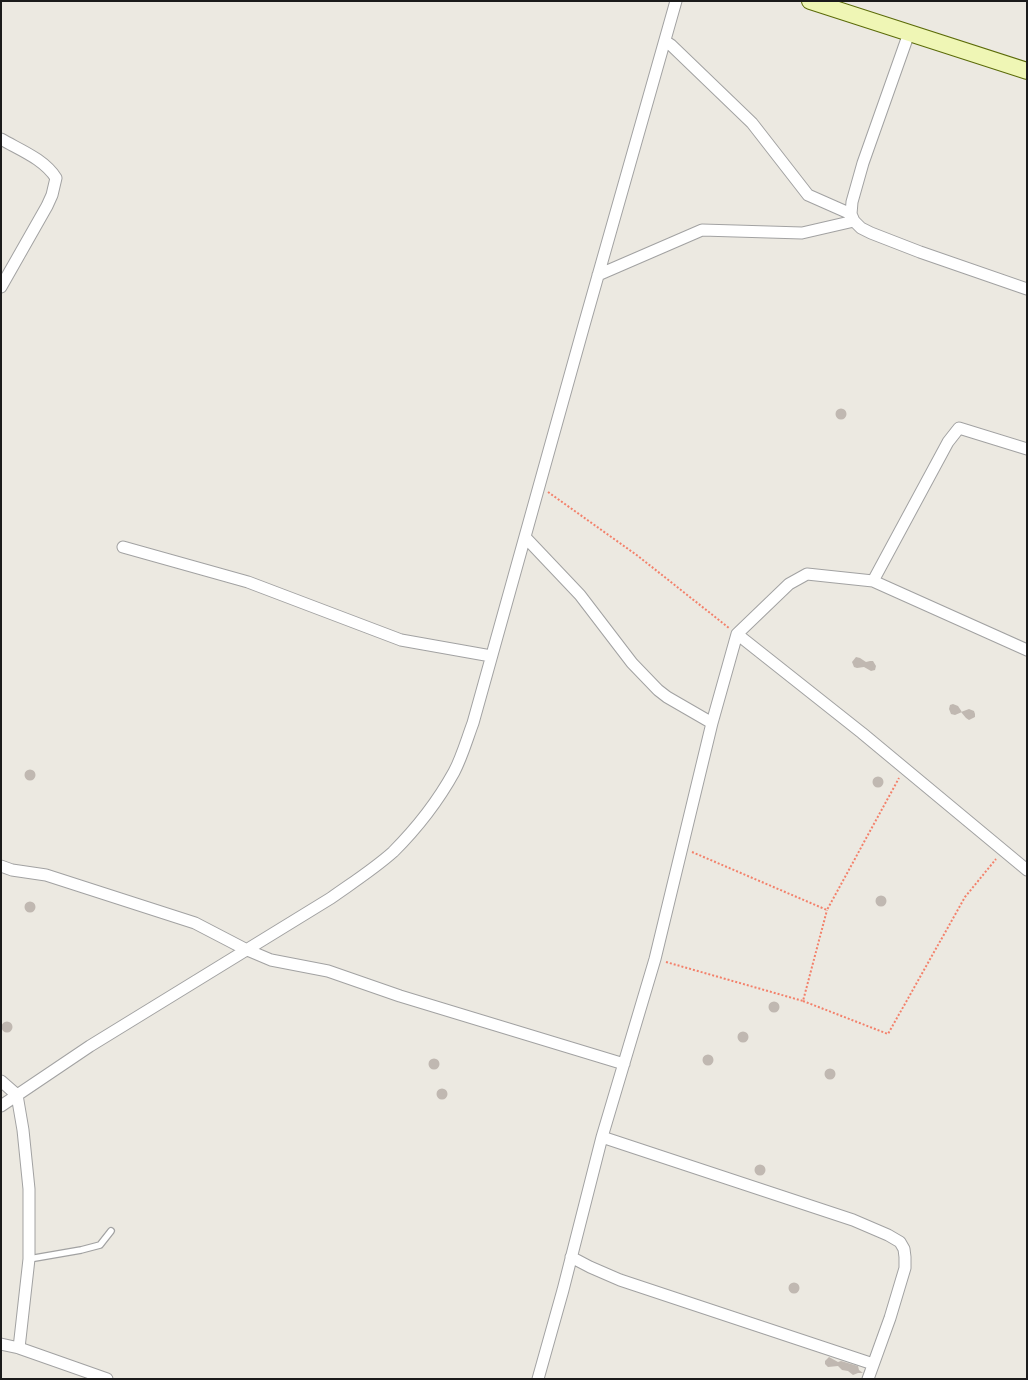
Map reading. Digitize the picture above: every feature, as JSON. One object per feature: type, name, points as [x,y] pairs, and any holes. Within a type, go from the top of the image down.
[{"type":"street","points":[[1,1106],[90,1046],[245,949],[331,898],[392,852],[426,815],[444,790],[455,770],[473,723],[676,1]]},
{"type":"street","points":[[810,1],[1027,71]]},
{"type":"street","points":[[853,218],[852,202],[863,163],[909,34]]},
{"type":"street","points":[[665,41],[671,45],[752,123],[808,195],[853,218],[861,228],[871,233],[920,252],[1027,288]]},
{"type":"street","points":[[1,139],[30,155],[48,168],[56,178],[52,195],[47,206],[1,287]]},
{"type":"street","points":[[598,275],[702,230],[802,233],[853,218]]},
{"type":"street","points":[[873,581],[948,442],[959,428],[1027,449]]},
{"type":"street","points":[[525,537],[580,595],[632,663],[658,690],[672,700],[712,723]]},
{"type":"street","points":[[123,547],[248,582],[401,640],[491,656]]},
{"type":"street","points":[[538,1379],[602,1136],[655,959],[712,723],[737,634],[789,584],[807,574],[873,581],[1027,650]]},
{"type":"street","points":[[737,634],[862,733],[1027,870]]},
{"type":"street","points":[[1,866],[12,870],[46,875],[195,923],[245,949],[271,960],[335,973],[407,998],[624,1064]]},
{"type":"street","points":[[1,1081],[17,1095],[23,1130],[29,1189],[28,1259],[19,1348]]},
{"type":"street","points":[[602,1136],[853,1220],[888,1235],[900,1242],[904,1249],[905,1268],[890,1318],[868,1379]]},
{"type":"street","points":[[571,1258],[620,1280],[873,1364]]},
{"type":"street","points":[[1,1344],[19,1348],[100,1378]]},
{"type":"lane","points":[[28,1259],[81,1250],[100,1245],[111,1231]]},
{"type":"path","points":[[539,486],[638,556],[737,634]]},
{"type":"path","points":[[803,1001],[828,910],[905,768]]},
{"type":"path","points":[[682,848],[828,910]]},
{"type":"path","points":[[655,959],[803,1001],[888,1034],[965,897],[1003,850]]},
{"type":"building","points":[[839,409],[843,409],[845,410],[845,418],[839,419],[836,416],[836,412]]},
{"type":"building","points":[[856,657],[866,662],[873,661],[876,666],[875,670],[871,671],[864,667],[854,667],[852,662]]},
{"type":"building","points":[[953,704],[958,706],[962,712],[955,715],[951,714],[949,709],[950,705]]},
{"type":"building","points":[[969,709],[974,711],[975,717],[969,720],[961,712]]},
{"type":"building","points":[[28,770],[32,770],[34,771],[34,779],[28,780],[25,777],[25,773]]},
{"type":"building","points":[[876,777],[880,777],[882,778],[882,786],[876,787],[873,784],[873,780]]},
{"type":"building","points":[[879,896],[883,896],[885,897],[885,905],[879,906],[876,903],[876,899]]},
{"type":"building","points":[[28,902],[32,902],[34,903],[34,911],[28,912],[25,909],[25,905]]},
{"type":"building","points":[[772,1002],[776,1002],[778,1003],[778,1011],[772,1012],[769,1009],[769,1005]]},
{"type":"building","points":[[5,1022],[9,1022],[11,1023],[11,1031],[5,1032],[2,1029],[2,1025]]},
{"type":"building","points":[[741,1032],[745,1032],[747,1033],[747,1041],[741,1042],[738,1039],[738,1035]]},
{"type":"building","points":[[706,1055],[710,1055],[712,1056],[712,1064],[706,1065],[703,1062],[703,1058]]},
{"type":"building","points":[[432,1059],[436,1059],[438,1060],[438,1068],[432,1069],[429,1066],[429,1062]]},
{"type":"building","points":[[828,1069],[832,1069],[834,1070],[834,1078],[828,1079],[825,1076],[825,1072]]},
{"type":"building","points":[[440,1089],[444,1089],[446,1090],[446,1098],[440,1099],[437,1096],[437,1092]]},
{"type":"building","points":[[758,1165],[762,1165],[764,1166],[764,1174],[758,1175],[755,1172],[755,1168]]},
{"type":"building","points":[[792,1283],[796,1283],[798,1284],[798,1292],[792,1293],[789,1290],[789,1286]]},
{"type":"building","points":[[829,1357],[838,1362],[841,1361],[858,1366],[859,1370],[863,1373],[853,1375],[848,1371],[842,1370],[838,1366],[828,1367],[825,1364],[825,1361]]}]
